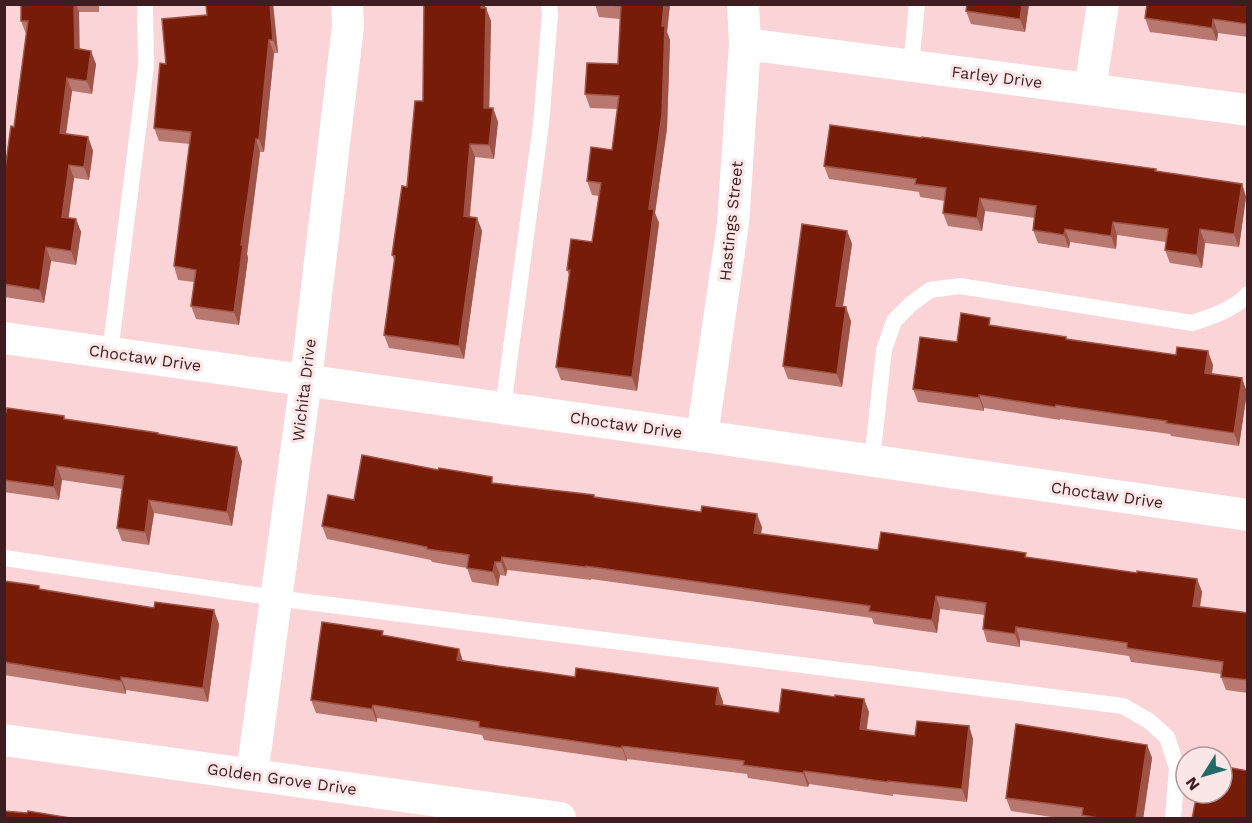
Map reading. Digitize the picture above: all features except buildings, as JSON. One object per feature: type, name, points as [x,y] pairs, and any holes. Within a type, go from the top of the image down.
[{"type":"street","name":"Wichita Drive","points":[[252,775],[306,380],[348,26],[347,4]]},
{"type":"street","name":"Hastings Street","points":[[702,436],[734,224],[745,44],[743,4]]},
{"type":"street","points":[[1090,89],[1102,4]]},
{"type":"street","name":"Farley Drive","points":[[745,44],[1248,110]]},
{"type":"street","name":"Choctaw Drive","points":[[4,338],[1248,515]]},
{"type":"street","name":"Golden Grove Drive","points":[[4,740],[560,819]]},
{"type":"lane","points":[[110,353],[146,66],[145,4]]},
{"type":"lane","points":[[503,408],[541,124],[549,4]]},
{"type":"lane","points":[[911,66],[917,4]]},
{"type":"lane","points":[[872,460],[884,350],[894,321],[930,290],[960,286],[1192,323],[1215,316],[1244,299],[1248,294]]},
{"type":"lane","points":[[4,558],[276,598],[1123,706],[1149,721],[1167,737],[1177,768],[1173,819]]}]
